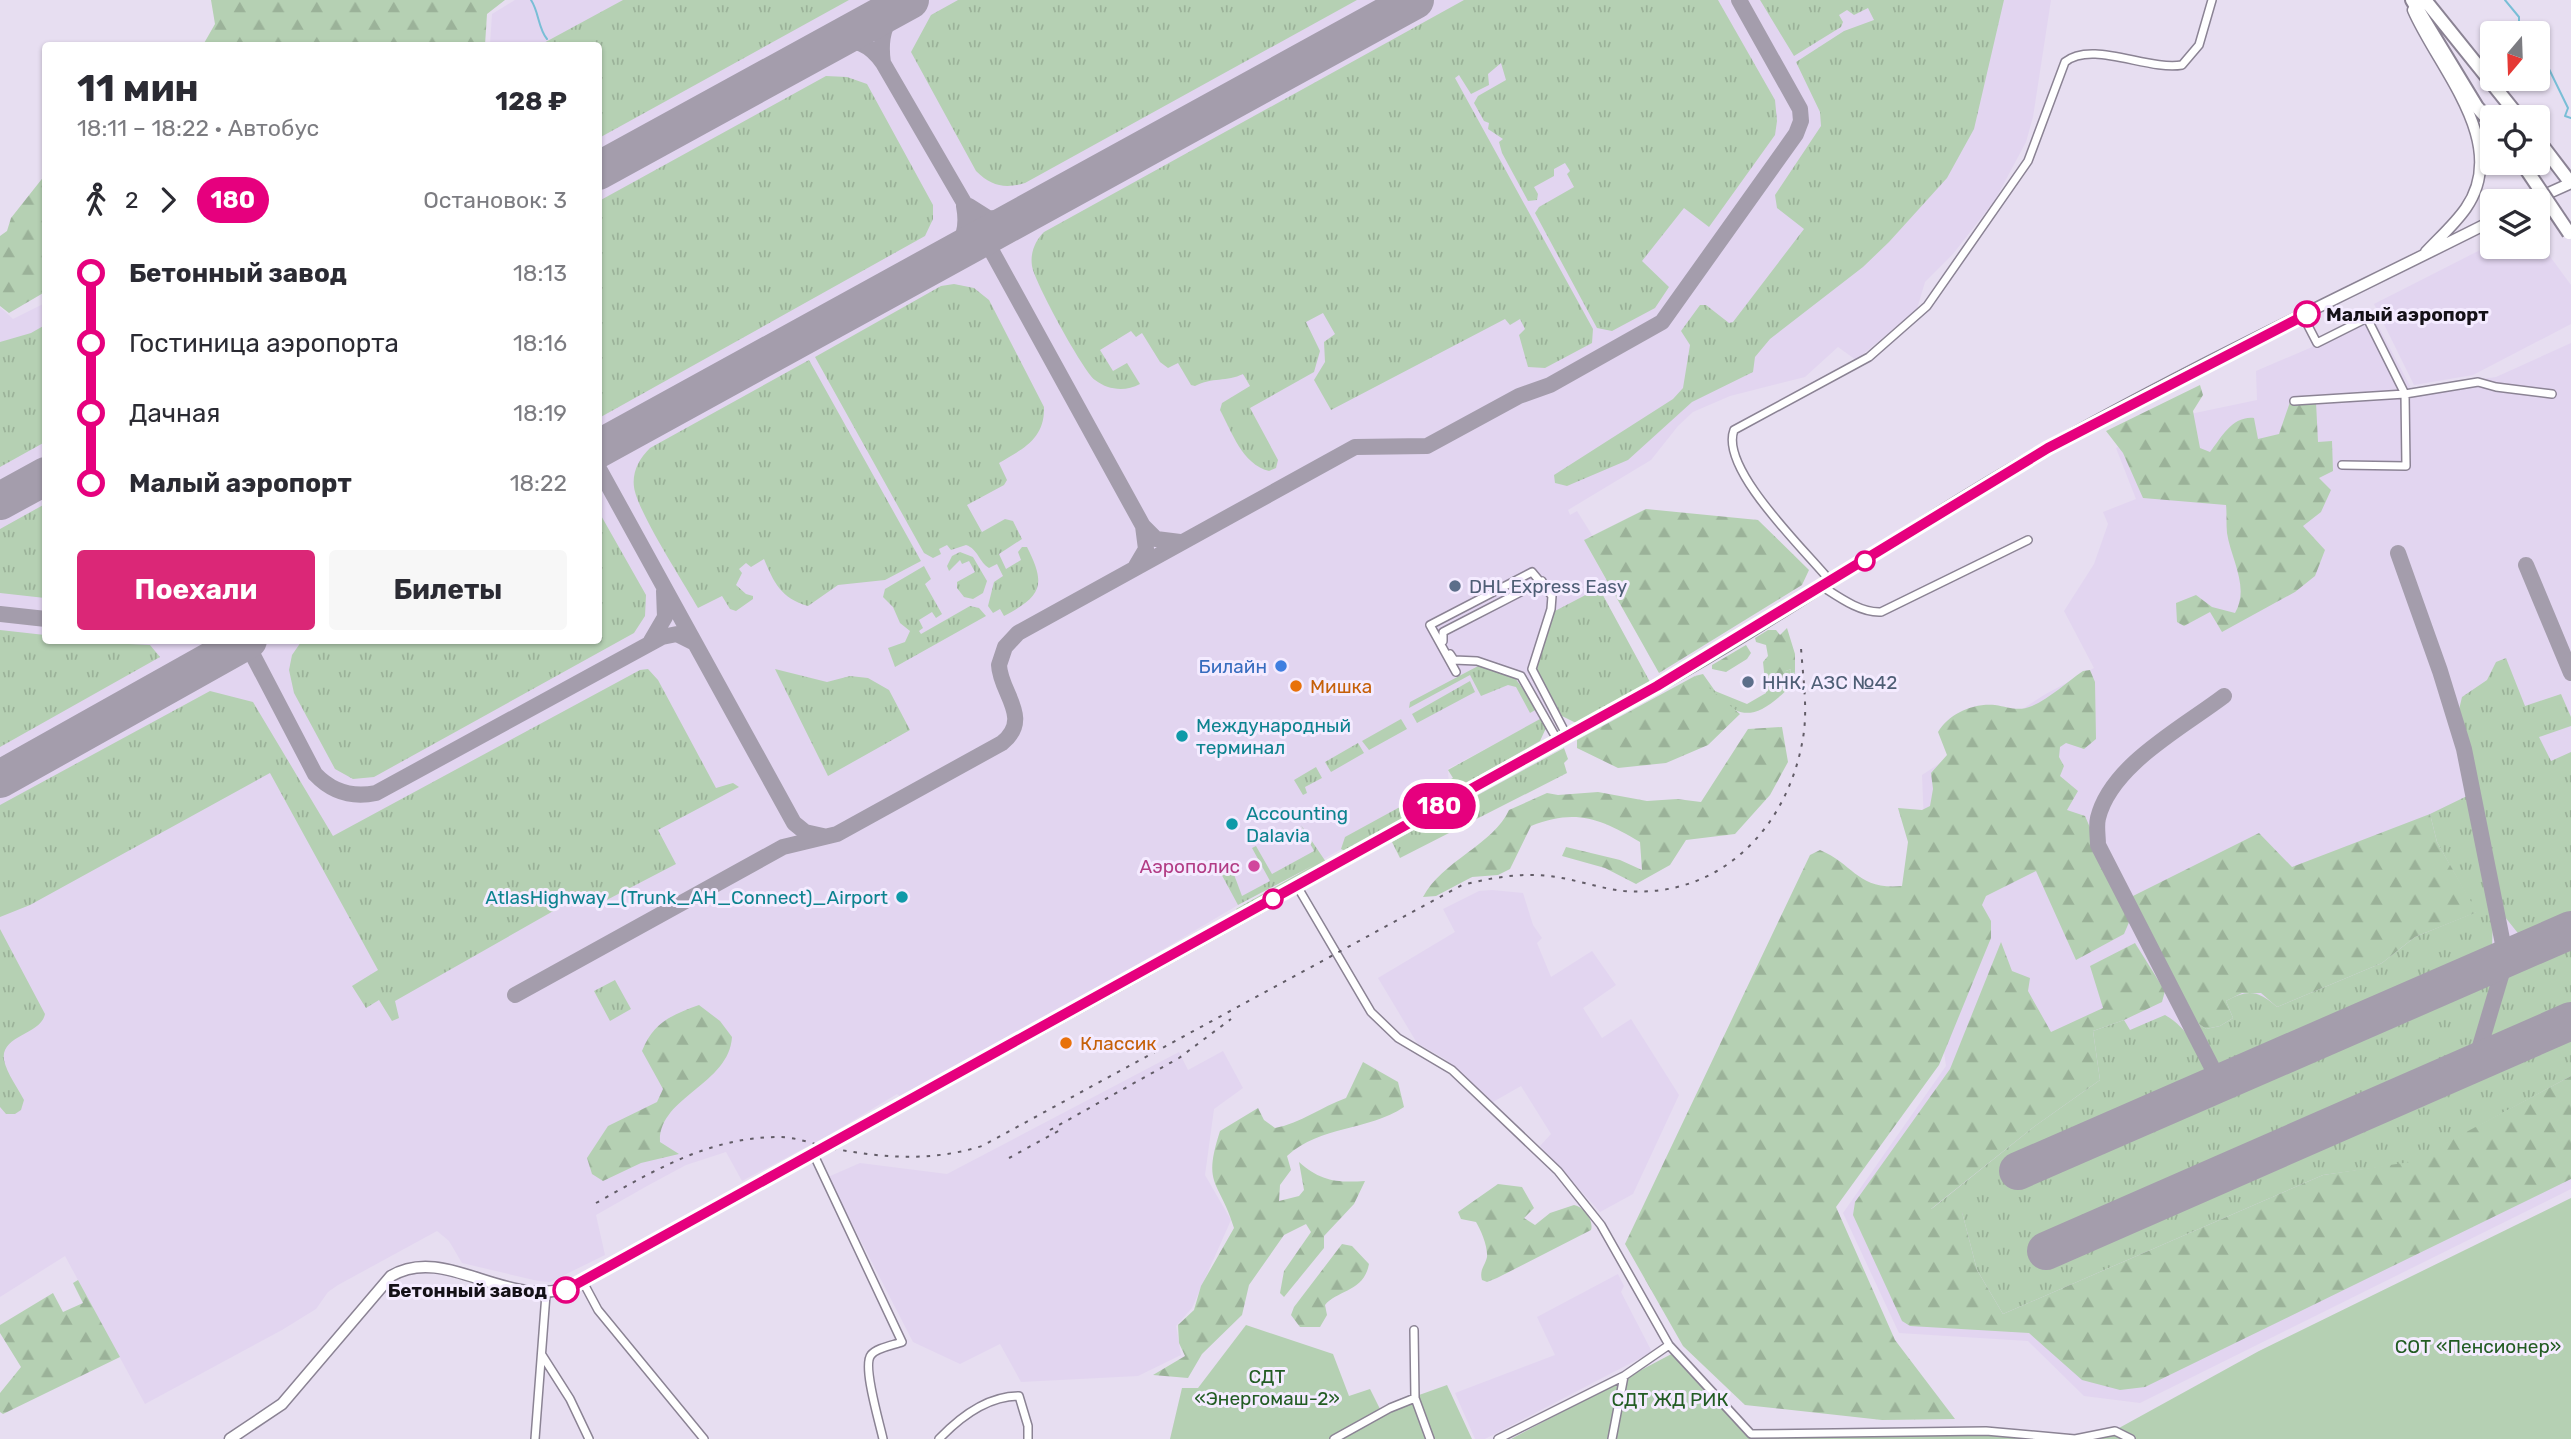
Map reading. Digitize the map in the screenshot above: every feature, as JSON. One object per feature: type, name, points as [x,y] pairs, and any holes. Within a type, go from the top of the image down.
[{"type":"highway","points":[[2410,0],[2480,110]]},
{"type":"highway","points":[[2420,0],[2485,105]]},
{"type":"highway","points":[[2426,0],[2509,105]]},
{"type":"highway","points":[[2550,155],[2571,182]]},
{"type":"highway","points":[[2530,175],[2570,234]]},
{"type":"main road","points":[[2410,0],[2473,124],[2480,152],[2477,181],[2466,207],[2421,257]]},
{"type":"main road","points":[[2550,192],[2571,182]]},
{"type":"main road","points":[[230,1439],[282,1404],[391,1276],[403,1269],[416,1265],[433,1267],[513,1290],[546,1294],[563,1291],[583,1282],[1689,668],[2025,461],[2480,227]]},
{"type":"street","points":[[2028,540],[1881,612],[1846,601],[1827,585],[1760,502],[1733,451],[1734,430],[1869,358],[1927,306],[2028,161],[2065,62],[2072,57],[2090,54],[2161,65],[2182,65],[2199,46],[2212,0]]},
{"type":"street","points":[[2303,316],[2317,343],[2367,318],[2405,394],[2406,466],[2342,465]]},
{"type":"street","points":[[2294,401],[2405,394],[2479,382],[2496,387],[2552,394]]},
{"type":"street","points":[[1456,672],[1430,625],[1532,572],[1552,596],[1551,608],[1532,668],[1563,738]]},
{"type":"street","points":[[1542,581],[1441,636],[1454,660],[1477,661],[1521,676],[1563,738]]},
{"type":"street","points":[[1297,886],[1371,1012],[1398,1038],[1445,1065],[1471,1087],[1519,1130],[1586,1203],[1669,1345],[1751,1434],[1974,1431],[2075,1439],[2115,1431],[2131,1439]]},
{"type":"street","points":[[813,1153],[902,1342],[873,1353],[869,1358],[869,1375],[883,1439]]},
{"type":"street","points":[[583,1282],[598,1310],[704,1439]]},
{"type":"street","points":[[535,1439],[546,1294]]},
{"type":"street","points":[[1414,1330],[1415,1398],[1430,1439]]},
{"type":"street","points":[[1499,1439],[1624,1376],[1669,1345]]},
{"type":"street","points":[[542,1355],[570,1399],[589,1439]]},
{"type":"street","points":[[1612,1439],[1624,1376]]},
{"type":"street","points":[[939,1439],[958,1419],[1006,1396],[1019,1396],[1028,1426],[1028,1439]]},
{"type":"street","points":[[1334,1439],[1390,1408],[1415,1398]]},
{"type":"shaded area","points":[[515,0],[2051,0],[2033,117],[2026,142],[1995,200],[1953,254],[1925,282],[1917,309],[1856,360],[1838,347],[1805,377],[1730,396],[1693,412],[1651,460],[1568,510],[1570,515],[1577,511],[1592,535],[1584,540],[1608,583],[1599,588],[1641,666],[1448,769],[1449,787],[1442,795],[1238,905],[1035,1025],[901,1097],[897,1094],[829,1135],[742,1181],[726,1152],[686,1165],[647,1186],[596,1215],[605,1255],[550,1282],[538,1281],[462,1263],[449,1241],[437,1231],[338,1285],[328,1292],[316,1309],[282,1330],[145,1404],[65,1256],[0,1297],[0,307],[13,319],[42,304],[42,644],[602,644],[602,42],[490,42],[492,14]]},
{"type":"shaded area","points":[[2480,250],[2480,259],[2550,259],[2550,256],[2571,285],[2571,324],[2473,375],[2414,385],[2374,304]]},
{"type":"shaded area","name":"Малый аэропорт","points":[[2375,320],[2411,388],[2496,377],[2571,343],[2571,1189],[2140,1403],[2084,1396],[2028,1341],[1899,1333],[1843,1213],[1946,1066],[1929,943],[1922,775],[2044,695],[2094,668],[2064,611],[2094,564],[2108,524],[2103,512],[2136,499],[2116,448],[2171,418],[2257,400],[2256,371]]},
{"type":"shaded area","points":[[1479,891],[1523,893],[1533,925],[1542,938],[1537,943],[1551,977],[1592,951],[1616,985],[1583,1008],[1602,1038],[1631,1019],[1679,1095],[1633,1194],[1600,1212],[1540,1146],[1551,1134],[1521,1086],[1493,1102],[1445,1059],[1417,1043],[1378,978],[1455,932],[1443,909]]},
{"type":"shaded area","points":[[1223,1051],[1243,1088],[1214,1109],[1205,1175],[1231,1220],[1192,1308],[1176,1326],[1181,1355],[1138,1376],[1021,1382],[1000,1344],[960,1364],[913,1342],[828,1177],[860,1163],[947,1174],[1179,1052],[1188,1070]]},
{"type":"shaded area","points":[[1618,1274],[1624,1286],[1621,1292],[1652,1352],[1485,1439],[1475,1439],[1455,1393],[1555,1355],[1537,1317]]},
{"type":"green space","points":[[211,0],[505,0],[487,14],[485,42],[205,42],[215,24]]},
{"type":"green space","points":[[623,0],[849,0],[602,136],[602,42],[546,42]]},
{"type":"green space","points":[[958,0],[1357,0],[1025,183],[1005,186],[987,180],[976,171],[911,52],[931,15]]},
{"type":"green space","points":[[1464,0],[1718,0],[1775,100],[1775,135],[1709,227],[1684,208],[1642,261],[1669,287],[1655,308],[1612,331],[1597,328],[1535,213],[1539,207],[1574,187],[1567,174],[1570,171],[1565,163],[1554,169],[1554,176],[1534,187],[1538,194],[1537,200],[1528,201],[1502,153],[1499,142],[1503,139],[1488,129],[1489,123],[1484,121],[1474,103],[1478,96],[1506,80],[1501,63],[1488,74],[1489,85],[1471,94],[1459,75],[1455,78],[1593,329],[1592,343],[1545,368],[1528,367],[1519,335],[1525,329],[1520,319],[1510,325],[1505,319],[1331,410],[1314,380],[1325,362],[1324,342],[1335,334],[1323,313],[1306,322],[1320,351],[1314,372],[1250,408],[1278,460],[1276,468],[1269,471],[1252,462],[1245,454],[1220,410],[1222,403],[1250,386],[1243,374],[1191,385],[1178,363],[1168,368],[1160,362],[1142,333],[1136,337],[1131,331],[1100,350],[1113,371],[1127,363],[1140,384],[1117,389],[1095,380],[1070,344],[1035,275],[1032,266],[1033,252],[1044,232]]},
{"type":"green space","points":[[1760,0],[2004,0],[1974,129],[1947,178],[1889,242],[1863,267],[1770,339],[1755,357],[1753,372],[1692,402],[1628,460],[1567,486],[1555,483],[1554,475],[1673,399],[1683,388],[1690,345],[1681,331],[1700,305],[1706,305],[1729,323],[1733,322],[1804,229],[1777,208],[1775,195],[1821,126],[1820,112],[1796,62],[1844,31],[1874,20],[1868,8],[1854,15],[1847,10],[1839,15],[1843,22],[1841,27],[1794,56]]},
{"type":"green space","points":[[826,76],[847,77],[867,84],[933,205],[933,219],[925,236],[602,416],[602,199]]},
{"type":"green space","points":[[42,179],[42,294],[9,313],[0,306],[0,236],[7,231],[11,218]]},
{"type":"green space","points":[[954,284],[974,288],[989,300],[1044,407],[1037,435],[1024,448],[999,463],[1007,480],[1004,485],[967,505],[982,532],[1005,519],[1013,521],[1022,539],[999,554],[1006,569],[1021,560],[1018,552],[1022,547],[1027,547],[1037,571],[1037,589],[1033,596],[1004,616],[1000,609],[993,613],[988,606],[994,582],[1003,576],[997,564],[989,568],[973,549],[966,545],[951,550],[947,545],[939,549],[941,554],[933,558],[924,553],[815,357],[941,286]]},
{"type":"green space","points":[[42,327],[42,444],[0,467],[0,342],[31,333]]},
{"type":"green space","points":[[809,360],[921,561],[885,580],[838,585],[808,606],[791,599],[780,589],[764,559],[751,567],[746,563],[739,569],[742,573],[736,585],[746,594],[753,596],[753,599],[736,611],[730,609],[722,596],[698,608],[643,513],[634,487],[637,466],[650,448]]},
{"type":"green space","points":[[2200,385],[2203,395],[2193,411],[2200,448],[2210,452],[2228,429],[2246,418],[2254,418],[2258,439],[2279,434],[2290,402],[2316,402],[2318,442],[2332,441],[2333,471],[2319,478],[2331,490],[2321,512],[2303,526],[2325,550],[2315,576],[2295,592],[2222,632],[2210,612],[2184,626],[2177,622],[2176,603],[2196,595],[2212,607],[2235,613],[2241,594],[2227,533],[2226,505],[2143,498],[2123,453],[2106,431]]},
{"type":"green space","points":[[42,506],[42,598],[0,593],[0,529]]},
{"type":"green space","points":[[1646,509],[1758,520],[1809,570],[1802,585],[1659,673],[1584,540]]},
{"type":"green space","points":[[602,517],[646,595],[645,616],[634,633],[374,777],[353,779],[335,769],[294,693],[289,670],[292,655],[300,644],[602,644]]},
{"type":"green space","points":[[960,552],[973,557],[987,581],[983,593],[973,599],[964,597],[957,588],[957,582],[975,572],[969,561],[962,564],[960,560],[949,571],[947,566],[952,556]]},
{"type":"green space","points":[[924,566],[931,579],[925,584],[942,614],[936,618],[932,612],[919,620],[923,628],[919,631],[921,634],[970,606],[979,608],[986,616],[895,667],[888,648],[905,642],[910,631],[900,623],[893,607],[883,597],[885,589]]},
{"type":"green space","points":[[1599,588],[1650,682],[1576,723],[1562,716],[1537,670],[1537,662],[1553,612]]},
{"type":"green space","points":[[1787,628],[1795,654],[1795,672],[1790,674],[1791,669],[1786,671],[1785,680],[1775,689],[1765,681],[1763,662],[1768,656],[1766,645],[1756,642],[1755,638],[1768,630],[1776,630],[1780,635]]},
{"type":"green space","points":[[0,630],[42,635],[42,644],[150,645],[160,657],[0,747]]},
{"type":"green space","points":[[1746,645],[1751,653],[1747,659],[1726,672],[1712,669],[1712,665]]},
{"type":"green space","points":[[2506,658],[2525,706],[2561,694],[2571,717],[2571,726],[2539,737],[2551,761],[2571,752],[2571,917],[2521,937],[2505,917],[2458,714],[2462,697],[2487,680],[2496,662]]},
{"type":"green space","points":[[1480,665],[1513,675],[1537,709],[1530,713],[1516,687],[1508,685],[1481,696],[1470,675],[1409,708],[1410,702]]},
{"type":"green space","points":[[648,669],[658,680],[716,788],[733,783],[739,787],[658,830],[676,864],[599,904],[578,897],[395,1001],[399,1018],[392,1021],[379,1000],[366,1008],[352,986],[378,970],[270,773],[30,905],[0,917],[0,805],[210,691],[253,702],[333,836],[640,670]]},
{"type":"green space","points":[[775,669],[827,682],[850,676],[868,678],[889,690],[910,730],[828,776]]},
{"type":"green space","points":[[1791,669],[1790,674],[1795,672],[1794,683],[1778,698],[1754,712],[1733,709],[1695,676],[1703,674],[1715,691],[1747,704],[1766,693],[1767,685],[1775,689],[1785,680],[1786,671]]},
{"type":"green space","points":[[2090,670],[2095,682],[2096,739],[2084,749],[2066,743],[2060,747],[2059,757],[2064,766],[2060,776],[2078,791],[2067,810],[2085,816],[2130,920],[2124,934],[2076,960],[2036,871],[1986,896],[1982,905],[1991,921],[1991,938],[1939,1065],[1836,1207],[1895,1340],[1955,1419],[1882,1420],[1745,1405],[1683,1346],[1625,1244],[1810,855],[1820,850],[1875,884],[1902,886],[1908,842],[1898,808],[1922,810],[1930,806],[1933,789],[1931,773],[1947,755],[1938,732],[1948,720],[1962,711],[1978,706],[2027,708],[2052,694],[2083,671]]},
{"type":"green space","points":[[1695,676],[1740,714],[1708,745],[1666,763],[1618,768],[1577,748],[1577,740]]},
{"type":"green space","points":[[1470,681],[1475,692],[1417,723],[1412,714]]},
{"type":"green space","points":[[1401,719],[1407,729],[1369,750],[1362,741]]},
{"type":"green space","points":[[1540,719],[1546,728],[1540,741],[1456,789],[1450,787],[1447,781],[1453,778],[1448,770]]},
{"type":"green space","points":[[1782,727],[1788,762],[1770,795],[1735,834],[1686,840],[1670,865],[1636,884],[1605,868],[1562,856],[1566,847],[1620,860],[1642,870],[1640,842],[1600,822],[1575,817],[1531,826],[1510,869],[1498,875],[1472,877],[1436,896],[1423,897],[1442,873],[1492,833],[1509,810],[1547,793],[1558,795],[1598,792],[1647,801],[1677,799],[1701,802],[1748,729]]},
{"type":"green space","points":[[1358,743],[1364,753],[1331,772],[1325,762]]},
{"type":"green space","points":[[1564,748],[1568,759],[1564,763],[1567,773],[1400,858],[1392,842]]},
{"type":"green space","points":[[1316,767],[1322,778],[1305,787],[1307,793],[1303,795],[1294,780]]},
{"type":"green space","points":[[2467,796],[2485,891],[2493,910],[2492,951],[2220,1068],[2195,1021],[2206,1029],[2220,1026],[2233,1018],[2226,1001],[2241,994],[2253,993],[2277,1007],[2382,963],[2415,937],[2476,912],[2437,842],[2430,814]]},
{"type":"green space","points":[[1410,805],[1418,810],[1345,851],[1341,849],[1345,837],[1398,808]]},
{"type":"green space","points":[[2430,814],[2437,842],[2477,912],[2415,937],[2382,963],[2277,1007],[2261,993],[2242,993],[2226,1001],[2233,1018],[2220,1026],[2206,1029],[2195,1021],[2131,897],[2259,833],[2292,867]]},
{"type":"green space","points":[[1301,825],[1328,865],[1239,913],[1236,909],[1314,865],[1238,905],[1218,868],[1229,861],[1242,896],[1270,881],[1252,848],[1256,846],[1272,874],[1314,851]]},
{"type":"green space","points":[[0,929],[45,1014],[36,1027],[14,1040],[4,1052],[8,1070],[24,1100],[21,1110],[15,1114],[6,1114],[0,1107]]},
{"type":"green space","points":[[2001,942],[2012,971],[2030,978],[2028,991],[2051,1032],[2103,1008],[2090,966],[2135,943],[2165,991],[2162,1002],[2093,1031],[2100,1080],[2035,1126],[1931,1209],[1948,1205],[1962,1212],[1977,1270],[2003,1314],[2323,1175],[2410,1162],[2571,1076],[2571,1179],[2145,1387],[2120,1390],[2082,1380],[2029,1333],[1910,1326],[1902,1321],[1853,1215],[1855,1202],[1950,1069]]},
{"type":"green space","points":[[2571,946],[2571,1076],[2410,1163],[2323,1175],[2003,1314],[1977,1270],[1962,1212],[1929,1211],[2035,1126],[2100,1080],[2093,1031],[2124,1020],[2130,1030],[2165,1015],[2179,1025],[2192,1040],[2208,1074],[2016,1159],[2009,1165],[2018,1185]]},
{"type":"green space","points":[[615,980],[631,1009],[610,1021],[594,991]]},
{"type":"green space","points":[[699,1005],[720,1021],[732,1037],[728,1053],[719,1067],[670,1113],[662,1127],[660,1142],[679,1154],[641,1163],[603,1181],[592,1174],[587,1158],[608,1126],[657,1102],[663,1089],[642,1051],[646,1041],[664,1021]]},
{"type":"green space","points":[[1363,1062],[1398,1082],[1404,1107],[1390,1115],[1329,1133],[1300,1146],[1287,1156],[1291,1170],[1280,1185],[1279,1201],[1299,1196],[1304,1190],[1299,1162],[1322,1177],[1346,1182],[1365,1181],[1354,1204],[1324,1236],[1324,1248],[1284,1297],[1280,1293],[1284,1271],[1311,1232],[1306,1224],[1284,1235],[1249,1285],[1242,1315],[1202,1354],[1188,1378],[1153,1375],[1185,1356],[1179,1343],[1178,1325],[1194,1310],[1201,1286],[1234,1228],[1213,1173],[1212,1163],[1220,1131],[1258,1108],[1264,1120],[1275,1128],[1346,1098]]},
{"type":"green space","points":[[1498,1184],[1522,1187],[1534,1208],[1524,1218],[1535,1225],[1550,1213],[1574,1205],[1587,1214],[1591,1230],[1497,1278],[1487,1282],[1482,1280],[1487,1257],[1484,1239],[1476,1222],[1461,1219],[1458,1212]]},
{"type":"green space","name":"СОТ «Пенсионер»","points":[[2571,1198],[2571,1439],[1511,1439],[1679,1350],[1750,1432],[1978,1428],[2076,1438],[2119,1428],[2259,1351]]},
{"type":"green space","points":[[1342,1244],[1352,1246],[1369,1264],[1366,1273],[1356,1285],[1325,1305],[1327,1315],[1320,1327],[1300,1327],[1291,1315],[1294,1307]]},
{"type":"green space","points":[[78,1280],[120,1357],[3,1414],[0,1412],[0,1393],[21,1367],[0,1333],[0,1325],[53,1293],[63,1312],[83,1303],[73,1283]]},
{"type":"green space","name":"СДТ «Энергомаш-2»","points":[[1246,1325],[1333,1354],[1349,1396],[1370,1389],[1380,1409],[1447,1385],[1472,1439],[1170,1439],[1182,1388],[1198,1388]]},
{"type":"waterway","points":[[531,0],[547,39]]},
{"type":"waterway","points":[[2505,0],[2519,17],[2519,21]]},
{"type":"waterway","points":[[2550,71],[2568,108],[2565,116],[2571,118]]},
{"type":"taxiway","points":[[515,995],[783,847],[837,834],[1002,743],[1011,734],[1015,715],[999,665],[1005,647],[1018,633],[1355,447],[1427,446],[1519,396],[1550,385],[1662,322],[1796,134],[1801,121],[1800,109],[1739,0]]},
{"type":"taxiway","points":[[908,1],[894,13],[885,28],[883,63],[984,237],[1143,526]]},
{"type":"taxiway","points":[[833,42],[861,44],[873,51],[883,63]]},
{"type":"taxiway","points":[[947,257],[961,241],[965,221],[964,206]]},
{"type":"taxiway","points":[[969,206],[988,218],[1014,220]]},
{"type":"taxiway","points":[[602,474],[794,823],[805,832],[823,836]]},
{"type":"taxiway","points":[[1136,566],[1146,549],[1143,526],[1156,539],[1180,542]]},
{"type":"taxiway","points":[[2398,553],[2440,671],[2464,749],[2506,959],[2475,1063]]},
{"type":"taxiway","points":[[2526,565],[2571,673]]},
{"type":"taxiway","points":[[651,641],[665,617],[664,591]]},
{"type":"taxiway","points":[[0,614],[42,619]]},
{"type":"taxiway","points":[[247,644],[315,774],[335,789],[359,795],[376,793],[662,637],[677,634],[695,643]]},
{"type":"taxiway","points":[[2220,1083],[2098,845],[2097,824],[2105,799],[2117,781],[2150,749],[2224,696]]},
{"type":"runway","points":[[602,169],[910,0]]},
{"type":"runway","points":[[602,447],[1415,0]]},
{"type":"runway","points":[[0,501],[42,478]]},
{"type":"runway","points":[[0,779],[241,644]]},
{"type":"runway","points":[[2018,1171],[2571,930]]},
{"type":"runway","points":[[2046,1251],[2571,1021]]},
{"type":"railway","points":[[596,1203],[684,1158],[706,1149],[754,1138],[785,1137],[830,1148],[906,1157],[944,1154],[982,1146],[1462,885],[1527,875],[1554,877],[1624,891],[1659,890],[1690,883],[1719,870],[1744,851],[1765,828],[1782,801],[1795,771],[1805,716],[1801,648]]},
{"type":"railway","points":[[1050,1130],[1179,1058],[1231,1019]]},
{"type":"railway","points":[[1009,1158],[1062,1129]]},
{"type":"bus line","name":"180","points":[[566,1290],[1657,686],[1750,632],[1962,498],[2048,448],[2109,414],[2307,314]]},
{"type":"place","name":"Малый аэропорт","points":[[2307,314]]},
{"type":"place","name":"DHL Express Easy","points":[[1455,586]]},
{"type":"place","name":"Билайн","points":[[1281,666]]},
{"type":"place","name":"ННК, АЗС №42","points":[[1748,682]]},
{"type":"place","name":"Мишка","points":[[1296,686]]},
{"type":"place","name":"Международный терминал","points":[[1182,736]]},
{"type":"place","name":"Accounting Dalavia","points":[[1232,824]]},
{"type":"place","name":"Аэрополис","points":[[1254,866]]},
{"type":"place","name":"AtlasHighway_(Trunk_AH_Connect)_Airport","points":[[902,897]]},
{"type":"place","name":"Классик","points":[[1066,1043]]},
{"type":"place","name":"Бетонный завод","points":[[566,1290]]},
{"type":"park label","name":"СДТ ЖД РИК","points":[[1670,1399]]}]
